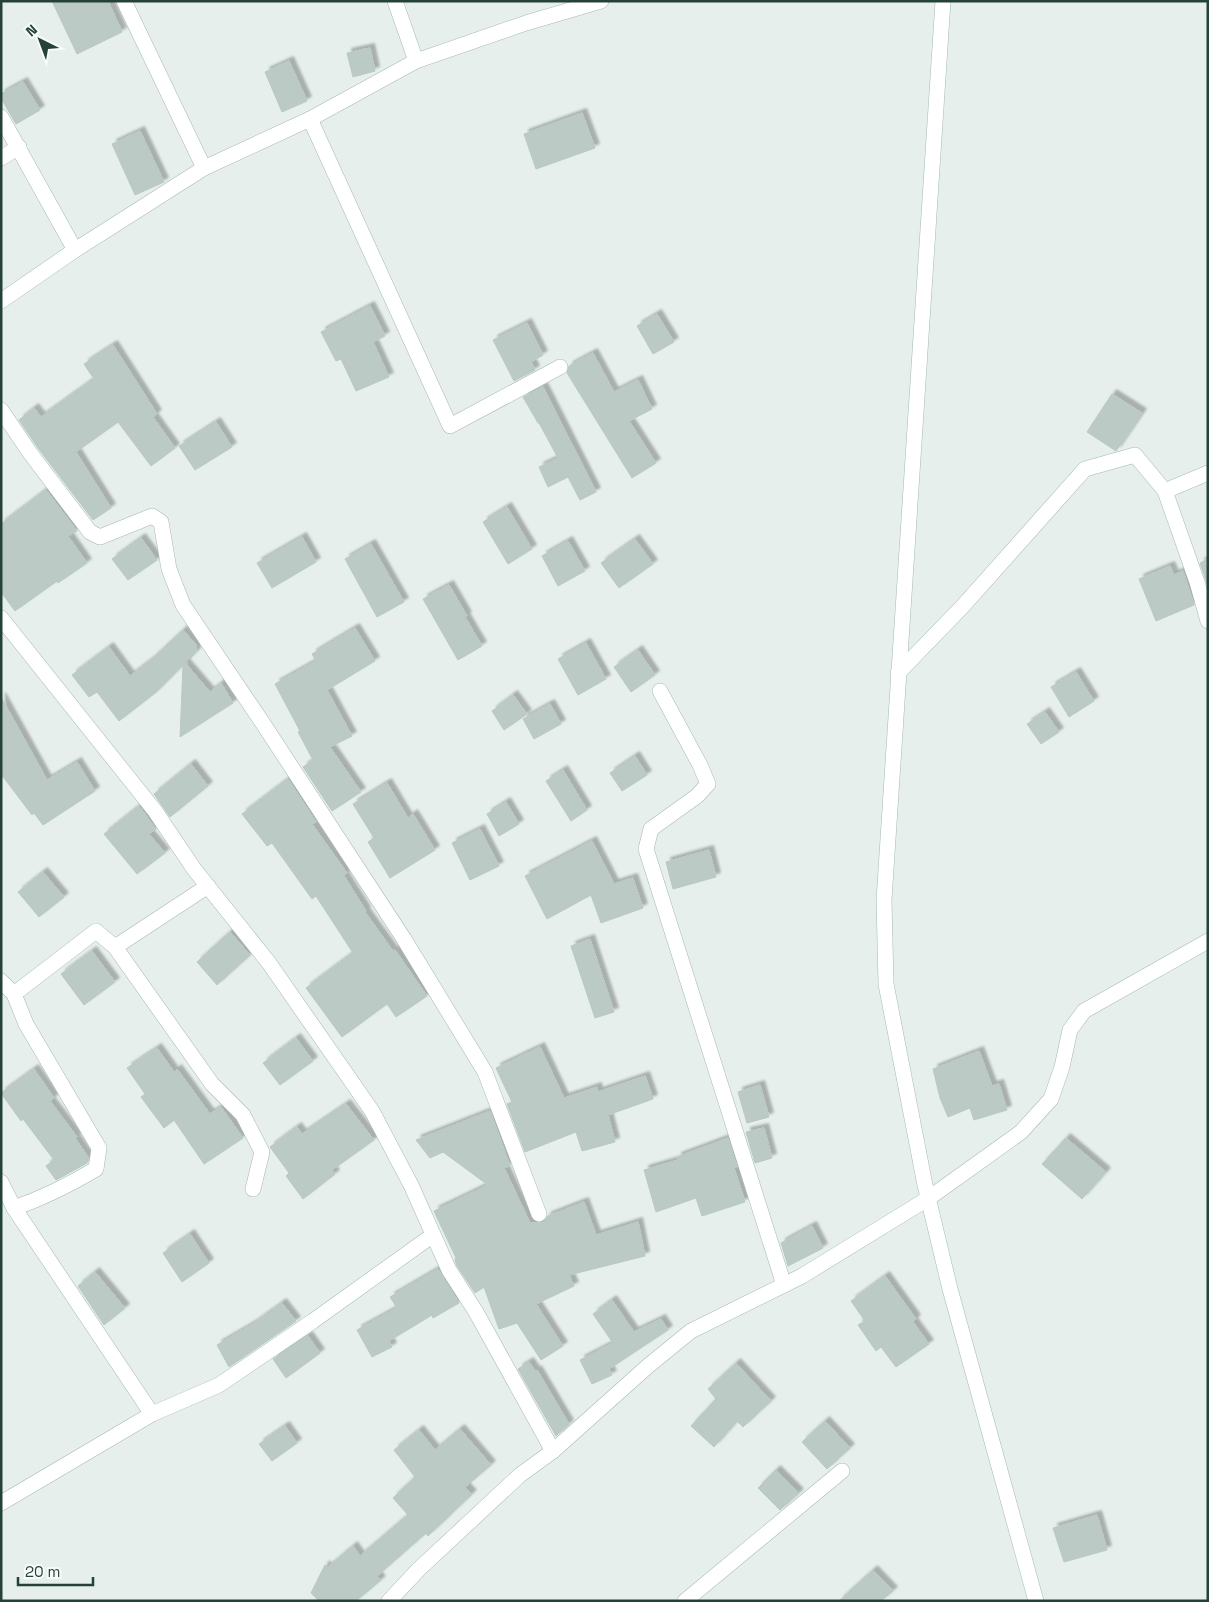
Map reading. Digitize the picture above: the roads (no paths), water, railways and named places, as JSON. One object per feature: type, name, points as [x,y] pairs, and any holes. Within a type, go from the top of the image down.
[{"type":"street","points":[[124,1],[204,168]]},
{"type":"street","points":[[395,1],[416,62]]},
{"type":"street","points":[[1,301],[75,250],[204,168],[310,119],[416,62],[526,23],[601,1]]},
{"type":"street","points":[[943,1],[884,900],[886,984],[929,1198],[950,1289],[1036,1601]]},
{"type":"street","points":[[1,117],[75,250]]},
{"type":"street","points":[[310,119],[450,426],[560,367]]},
{"type":"street","points":[[1,158],[19,147]]},
{"type":"street","points":[[1,410],[30,453],[90,532],[100,537],[152,516],[161,522],[169,569],[183,605],[262,722],[398,931],[485,1072],[539,1214]]},
{"type":"street","points":[[898,673],[962,607],[1085,469],[1135,454],[1165,491],[1197,582],[1208,621]]},
{"type":"street","points":[[1165,491],[1208,473]]},
{"type":"street","points":[[2,622],[154,811],[208,886],[269,963],[372,1112],[410,1185],[449,1270],[476,1312],[553,1451]]},
{"type":"street","points":[[660,691],[700,765],[708,784],[697,796],[651,829],[646,849],[784,1285]]},
{"type":"street","points":[[115,947],[208,886]]},
{"type":"street","points":[[14,994],[96,931],[115,947],[212,1084],[243,1115],[262,1152],[253,1189]]},
{"type":"street","points":[[389,1601],[419,1569],[520,1475],[553,1451],[648,1366],[691,1331],[802,1276],[929,1198],[1021,1132],[1051,1099],[1062,1067],[1070,1030],[1084,1011],[1208,941]]},
{"type":"street","points":[[1,981],[14,994],[26,1024],[99,1148],[96,1169],[57,1191],[14,1208]]},
{"type":"street","points":[[1,1182],[14,1208],[152,1414]]},
{"type":"street","points":[[1,1502],[152,1414],[219,1385],[313,1321],[433,1235]]},
{"type":"street","points":[[685,1601],[842,1471]]}]
